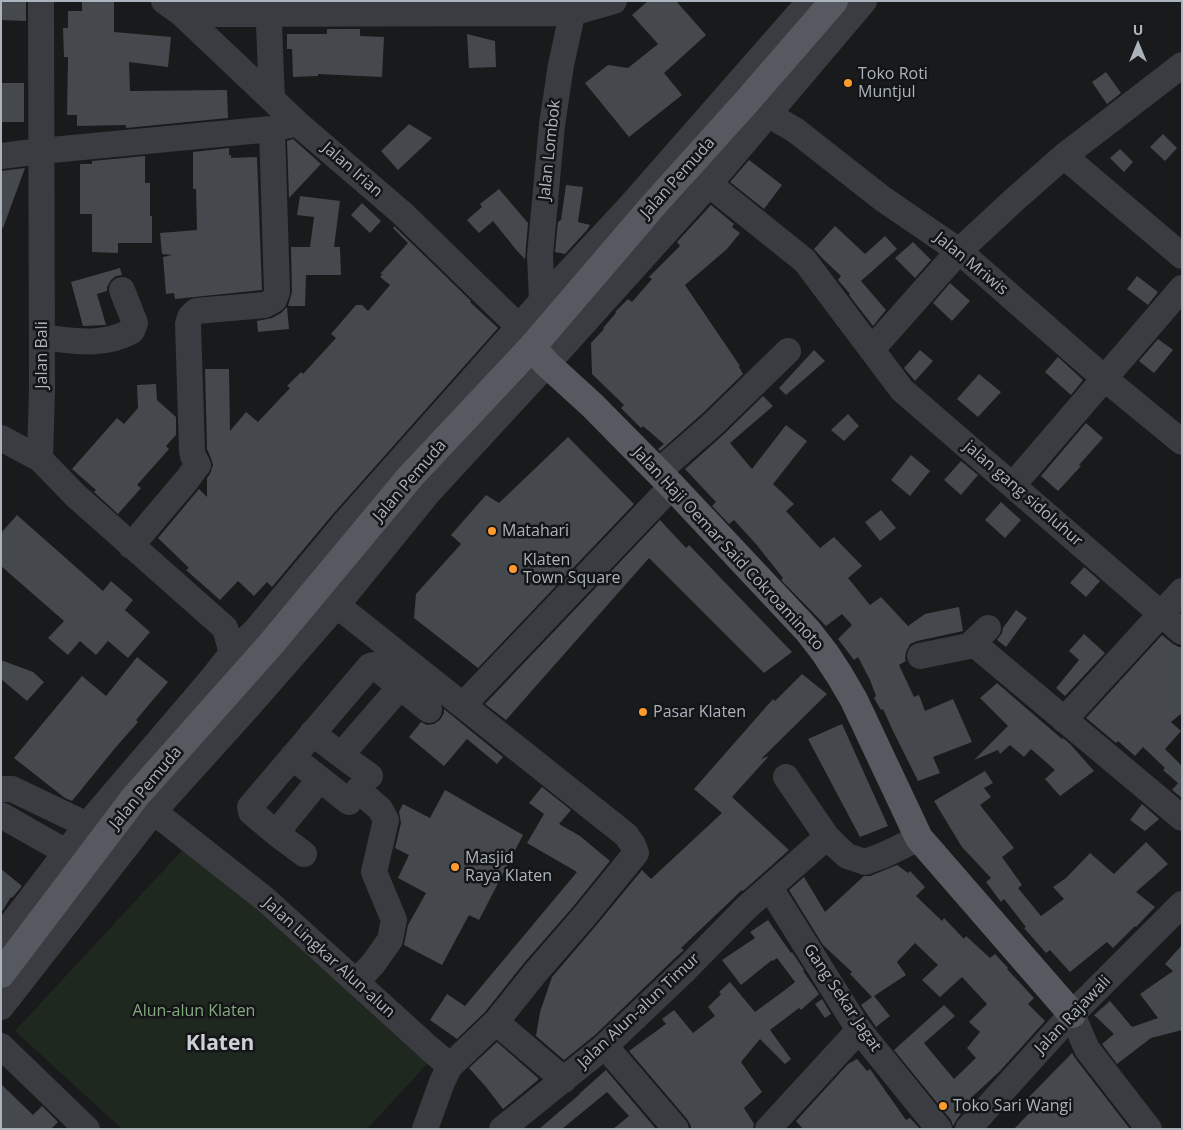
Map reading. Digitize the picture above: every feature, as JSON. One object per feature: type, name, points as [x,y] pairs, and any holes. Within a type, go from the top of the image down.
[{"type":"main road","name":"Jalan Pemuda","points":[[1,974],[144,804],[237,701],[242,660],[263,638],[327,597],[533,346],[640,208],[699,175],[759,107],[834,1]]},
{"type":"main road","name":"Jalan Haji Oemar Said Cokroaminoto","points":[[533,346],[665,479],[808,631],[825,652],[854,700],[915,831],[1072,1014]]},
{"type":"street","name":"Jalan Bali","points":[[40,459],[42,390],[41,1]]},
{"type":"street","points":[[173,8],[564,10],[614,1]]},
{"type":"street","points":[[533,346],[542,301],[640,208],[810,1]]},
{"type":"street","points":[[759,107],[864,1]]},
{"type":"street","name":"Jalan Irian","points":[[173,8],[297,122],[403,214],[533,346]]},
{"type":"street","points":[[269,8],[272,99]]},
{"type":"street","name":"Jalan Lombok","points":[[542,301],[540,255],[552,125],[561,65],[564,10]]},
{"type":"street","points":[[872,349],[958,252],[1064,156],[1181,66]]},
{"type":"street","name":"Jalan Mriwis","points":[[759,107],[795,130],[883,199],[958,252],[1104,378],[1182,442]]},
{"type":"street","points":[[1,156],[272,129],[297,122]]},
{"type":"street","points":[[132,546],[198,465],[192,450],[188,324],[190,317],[196,311],[264,305],[274,300],[277,292],[272,129]]},
{"type":"street","points":[[1064,156],[1182,256]]},
{"type":"street","points":[[225,628],[263,638],[344,524],[533,346],[657,242],[699,175]]},
{"type":"street","name":"jalan gang sidoluhur","points":[[699,175],[805,261],[902,390],[1182,632]]},
{"type":"street","points":[[1013,485],[1182,288]]},
{"type":"street","points":[[42,338],[98,342],[132,331],[135,323],[122,290]]},
{"type":"street","points":[[463,705],[713,424],[788,351]]},
{"type":"street","points":[[1,438],[40,459],[76,496],[225,628],[242,660],[210,681],[86,825],[1,938]]},
{"type":"street","points":[[1064,720],[1182,590]]},
{"type":"street","points":[[237,701],[327,597],[626,835],[633,845],[636,853],[583,918],[496,1022],[450,1066],[442,1082],[425,1129]]},
{"type":"street","points":[[920,656],[970,641],[1182,818]]},
{"type":"street","points":[[304,854],[251,812],[250,807],[312,732],[370,666],[373,665],[429,710]]},
{"type":"street","points":[[341,755],[400,687]]},
{"type":"street","points":[[312,732],[341,755],[359,789],[380,809],[386,820],[374,872],[394,920],[390,940],[373,964],[356,982]]},
{"type":"street","points":[[292,757],[320,779],[359,789]]},
{"type":"street","points":[[786,777],[827,837],[847,856],[857,859],[866,848],[915,831]]},
{"type":"street","points":[[276,833],[320,779]]},
{"type":"street","points":[[1,789],[12,789],[86,825]]},
{"type":"street","points":[[1,1007],[144,804]]},
{"type":"street","name":"Jalan Lingkar Alun-alun","points":[[144,804],[266,900],[450,1066]]},
{"type":"street","points":[[1,815],[66,852]]},
{"type":"street","name":"Jalan Alun-alun Timur","points":[[502,1129],[606,1046],[746,908],[827,837]]},
{"type":"street","name":"Gang Sekar Jagat","points":[[770,888],[860,1030],[939,1129]]},
{"type":"street","name":"Jalan Rajawali","points":[[968,1129],[1072,1014],[1182,904]]},
{"type":"street","points":[[1072,1014],[1087,1049],[1150,1129]]},
{"type":"street","points":[[496,1022],[564,1080]]},
{"type":"street","points":[[768,1129],[860,1030]]},
{"type":"street","points":[[1,1046],[87,1129]]},
{"type":"street","points":[[606,1046],[676,1129]]},
{"type":"green space","name":"Alun-alun Klaten","points":[[187,845],[427,1064],[367,1129],[122,1129],[15,1031]]},
{"type":"building","points":[[1,1],[26,1],[26,21],[1,20]]},
{"type":"building","points":[[82,1],[114,1],[114,32],[171,37],[168,67],[129,62],[130,91],[227,90],[228,118],[126,128],[126,125],[77,126],[77,115],[67,115],[68,57],[64,57],[63,28],[68,28],[68,11],[82,11]]},
{"type":"building","points":[[648,1],[676,1],[706,35],[664,73],[682,95],[629,137],[585,83],[608,65],[628,68],[658,44],[632,15]]},
{"type":"building","points":[[327,29],[360,29],[360,36],[384,37],[382,77],[318,74],[318,76],[293,77],[292,49],[287,49],[287,34],[327,34]]},
{"type":"building","points":[[467,34],[495,41],[496,67],[469,68]]},
{"type":"building","points":[[1106,72],[1121,93],[1107,104],[1092,82]]},
{"type":"building","points":[[1,83],[24,83],[24,122],[1,122]]},
{"type":"building","points":[[409,124],[432,138],[398,170],[381,151]]},
{"type":"building","points":[[1163,134],[1177,148],[1165,161],[1150,147]]},
{"type":"building","points":[[293,139],[321,164],[289,198],[287,141]]},
{"type":"building","points":[[229,148],[231,158],[257,157],[262,290],[175,299],[174,293],[166,294],[163,257],[172,255],[162,254],[160,233],[197,230],[196,189],[193,189],[193,152]]},
{"type":"building","points":[[1120,149],[1133,162],[1124,172],[1110,158]]},
{"type":"building","points":[[145,156],[145,183],[150,183],[152,243],[118,243],[118,253],[92,252],[92,214],[80,214],[80,164],[92,164],[92,161]]},
{"type":"building","points":[[749,160],[782,185],[764,209],[730,182]]},
{"type":"building","points":[[25,168],[3,228],[1,227],[1,171]]},
{"type":"building","points":[[566,185],[583,187],[578,222],[590,225],[565,254],[555,252],[558,222],[561,220]]},
{"type":"building","points":[[499,189],[528,223],[525,259],[493,221],[479,233],[467,220],[482,207],[480,204]]},
{"type":"building","points":[[300,196],[340,201],[334,247],[340,247],[341,275],[306,275],[305,306],[288,306],[292,292],[291,247],[310,247],[314,217],[297,215]]},
{"type":"building","points":[[362,203],[381,221],[370,233],[351,215]]},
{"type":"building","points":[[711,205],[734,224],[732,227],[740,233],[727,249],[685,285],[740,366],[743,374],[660,451],[658,449],[664,444],[643,426],[641,428],[621,408],[624,405],[592,374],[591,343],[604,329],[615,312],[628,299],[632,302],[652,279],[649,277],[680,246],[677,242]]},
{"type":"building","points":[[394,226],[498,328],[333,514],[272,587],[267,582],[254,596],[238,581],[220,600],[186,570],[189,568],[158,538],[199,489],[207,497],[207,478],[213,465],[207,449],[205,369],[229,369],[230,431],[246,412],[258,422],[290,388],[287,386],[301,372],[303,374],[336,338],[331,334],[356,305],[362,305],[368,311],[390,285],[380,277],[383,274],[380,274],[408,243],[393,228]]},
{"type":"building","points":[[835,226],[865,254],[885,236],[897,249],[861,281],[886,310],[873,326],[838,280],[841,276],[814,249]]},
{"type":"building","points":[[913,242],[931,260],[915,278],[895,258]]},
{"type":"building","points":[[120,268],[122,275],[116,276],[111,280],[107,291],[97,294],[106,325],[83,326],[71,282]]},
{"type":"building","points":[[1137,276],[1158,292],[1148,305],[1127,289]]},
{"type":"building","points":[[950,283],[970,301],[952,321],[933,303]]},
{"type":"building","points":[[287,307],[289,329],[258,332],[257,321],[272,318]]},
{"type":"building","points":[[1158,339],[1173,350],[1154,373],[1139,361]]},
{"type":"building","points":[[814,350],[825,361],[786,395],[779,388]]},
{"type":"building","points":[[920,350],[933,361],[915,381],[904,368]]},
{"type":"building","points":[[1058,357],[1083,380],[1071,395],[1045,372]]},
{"type":"building","points":[[979,374],[1001,392],[978,417],[957,399]]},
{"type":"building","points":[[156,384],[157,400],[176,417],[176,435],[166,446],[169,449],[137,485],[141,488],[118,514],[94,492],[96,490],[72,469],[117,418],[124,424],[138,408],[137,385]]},
{"type":"building","points":[[763,396],[773,406],[730,443],[752,469],[786,425],[807,441],[773,484],[794,504],[786,511],[820,548],[834,537],[862,566],[848,578],[870,605],[881,597],[908,626],[925,614],[959,607],[963,631],[910,644],[906,652],[906,661],[899,665],[914,697],[919,695],[925,711],[953,699],[972,742],[933,757],[940,773],[918,781],[883,709],[881,710],[874,698],[876,696],[870,680],[858,657],[854,660],[838,639],[852,625],[842,614],[826,626],[781,580],[783,578],[734,520],[729,524],[712,506],[716,502],[685,469]]},
{"type":"building","points":[[848,414],[859,426],[844,441],[831,430]]},
{"type":"building","points":[[1086,423],[1103,438],[1058,491],[1041,476]]},
{"type":"building","name":"Klaten Town Square","points":[[568,437],[634,504],[478,668],[414,618],[416,594],[461,544],[451,535],[486,495],[499,503]]},
{"type":"building","points":[[911,455],[930,471],[910,496],[891,480]]},
{"type":"building","points":[[961,461],[978,475],[961,495],[944,480]]},
{"type":"building","points":[[1001,502],[1021,520],[1005,538],[985,520]]},
{"type":"building","points":[[881,510],[896,528],[880,541],[865,522]]},
{"type":"building","points":[[17,515],[103,591],[111,581],[133,600],[125,610],[150,632],[128,658],[108,641],[96,655],[80,641],[68,655],[48,638],[64,621],[1,566],[1,533]]},
{"type":"building","points":[[660,520],[686,548],[689,545],[792,652],[764,673],[649,558],[506,720],[485,704]]},
{"type":"building","points":[[1084,567],[1100,581],[1086,597],[1070,583]]},
{"type":"building","points":[[1016,610],[1027,618],[1006,647],[997,640]]},
{"type":"building","points":[[1084,634],[1105,653],[1065,696],[1056,688],[1079,660],[1069,651]]},
{"type":"building","points":[[1162,635],[1173,644],[1182,647],[1182,713],[1171,722],[1181,731],[1165,749],[1182,766],[1182,798],[1172,790],[1178,783],[1163,770],[1165,768],[1143,747],[1135,756],[1086,718]]},
{"type":"building","points":[[137,657],[168,682],[136,720],[138,722],[72,801],[65,798],[14,758],[82,676],[106,696]]},
{"type":"building","points":[[1,660],[33,672],[44,682],[27,701],[1,679]]},
{"type":"building","points":[[802,674],[827,694],[761,759],[769,756],[732,797],[789,850],[742,890],[681,948],[684,950],[595,1035],[564,1060],[536,1036],[540,1012],[552,977],[642,870],[651,879],[722,813],[694,789],[773,699],[775,701]]},
{"type":"building","points":[[997,683],[1070,744],[1094,771],[1060,796],[1045,779],[1055,770],[1031,749],[1024,757],[1010,745],[1000,754],[998,750],[974,760],[1008,726],[980,698]]},
{"type":"building","points":[[444,709],[503,757],[497,764],[467,739],[444,766],[409,737],[421,722],[427,725],[434,724],[440,720]]},
{"type":"building","points":[[842,724],[888,826],[860,837],[808,739]]},
{"type":"building","points":[[985,771],[993,783],[984,788],[991,797],[980,805],[1014,848],[1002,857],[1022,885],[1018,888],[1041,916],[1064,899],[1053,887],[1066,878],[1090,853],[1114,874],[1146,842],[1168,864],[1136,892],[1155,907],[1113,948],[1107,942],[1070,972],[1050,950],[1046,953],[1024,928],[1026,927],[1004,899],[1001,902],[986,882],[991,878],[962,847],[934,801]]},
{"type":"building","points":[[542,787],[571,810],[559,824],[580,836],[610,861],[485,1012],[457,1039],[430,1020],[447,994],[465,1006],[577,872],[527,843],[544,814],[529,803]]},
{"type":"building","name":"Masjid Raya Klaten","points":[[445,790],[523,835],[479,920],[469,915],[442,965],[404,945],[408,925],[426,893],[398,878],[409,855],[395,848],[401,823],[399,812],[403,804],[430,818]]},
{"type":"building","points":[[1142,804],[1159,819],[1145,831],[1130,820]]},
{"type":"building","points":[[897,865],[908,873],[910,871],[925,887],[916,896],[942,921],[944,918],[964,939],[966,936],[990,958],[995,954],[1034,998],[1028,1004],[1045,1021],[1000,1071],[958,1111],[961,1114],[953,1126],[951,1120],[894,1050],[944,1005],[955,1016],[924,1043],[954,1079],[976,1058],[967,1048],[980,1032],[969,1022],[987,1004],[962,977],[940,997],[922,980],[938,965],[915,943],[897,962],[906,975],[874,996],[890,1016],[876,1027],[861,1005],[872,997],[850,974],[852,972],[823,945],[789,890],[804,877],[825,912],[864,876],[870,876]]},
{"type":"building","points":[[1,869],[22,886],[11,897],[1,913]]},
{"type":"building","points":[[768,920],[792,952],[819,994],[801,1010],[799,1008],[770,1030],[791,1059],[785,1064],[760,1039],[741,1062],[762,1092],[744,1108],[754,1124],[753,1129],[691,1129],[687,1119],[629,1051],[666,1024],[662,1019],[674,1010],[693,1033],[715,1016],[708,1007],[721,994],[719,992],[730,982],[755,1012],[795,982],[777,958],[741,985],[722,960],[755,938],[750,932]]},
{"type":"building","points":[[1182,945],[1182,1030],[1151,1038],[1117,1064],[1102,1044],[1114,1034],[1094,1015],[1110,1001],[1132,1027],[1158,1018],[1140,994],[1173,971],[1165,964]]},
{"type":"building","points":[[822,999],[831,1014],[825,1018],[815,1004]]},
{"type":"building","points":[[497,1042],[538,1078],[503,1109],[469,1068]]},
{"type":"building","points":[[1072,1053],[1130,1129],[1014,1129],[1037,1105],[1029,1097]]},
{"type":"building","points":[[857,1059],[867,1071],[870,1069],[906,1120],[910,1118],[920,1129],[803,1129],[796,1121],[848,1064]]},
{"type":"building","points":[[606,1070],[656,1129],[613,1129],[629,1116],[607,1092],[562,1129],[539,1129],[580,1094]]},
{"type":"building","points":[[1,1084],[33,1115],[42,1106],[58,1122],[51,1129],[1,1129]]},
{"type":"place","name":"Toko Roti Muntjul","points":[[848,83]]},
{"type":"place","name":"Matahari","points":[[492,531]]},
{"type":"place","name":"Klaten Town Square","points":[[513,569]]},
{"type":"place","name":"Pasar Klaten","points":[[643,712]]},
{"type":"place","name":"Masjid Raya Klaten","points":[[455,867]]},
{"type":"place","name":"Toko Sari Wangi","points":[[943,1106]]},
{"type":"district","name":"Klaten","points":[[220,1044]]}]
